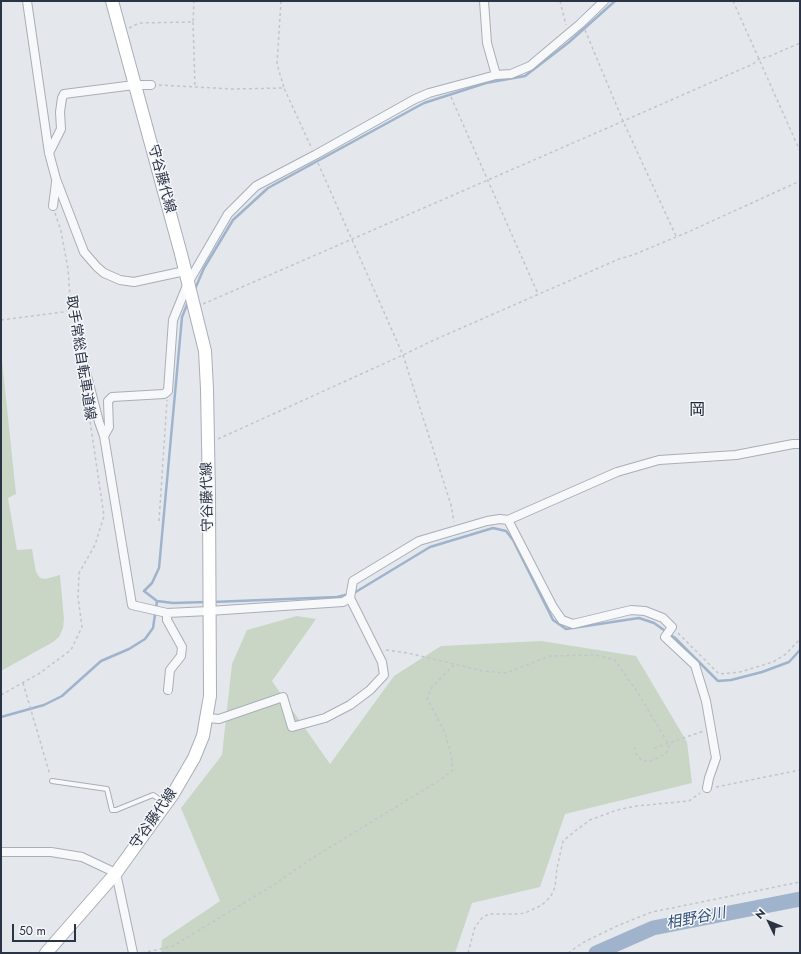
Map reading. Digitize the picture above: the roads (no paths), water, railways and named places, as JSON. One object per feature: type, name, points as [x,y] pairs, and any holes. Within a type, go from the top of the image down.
[{"type":"main road","name":"守谷藤代線","points":[[46,953],[116,873],[166,804],[194,758],[204,736],[210,696],[207,390],[205,350],[159,170],[134,85],[112,1]]},
{"type":"street","points":[[27,1],[49,153],[56,179],[84,252],[104,273],[120,280],[134,282],[185,271]]},
{"type":"street","points":[[484,1],[487,43],[496,75]]},
{"type":"street","points":[[104,436],[109,427],[108,402],[112,398],[164,394],[168,390],[173,320],[188,285],[228,214],[256,186],[429,93],[496,75],[511,74],[530,66],[580,24],[604,1]]},
{"type":"street","points":[[49,153],[61,129],[60,112],[64,94],[134,85],[151,85]]},
{"type":"street","points":[[53,206],[56,179]]},
{"type":"street","points":[[80,349],[104,436],[132,604],[164,612],[209,605],[343,602],[350,598]]},
{"type":"street","points":[[207,718],[219,719],[283,697],[292,727],[325,718],[350,706],[370,690],[384,675],[382,662],[350,598],[353,581],[419,541],[488,520],[508,520],[617,472],[659,460],[736,454],[800,444]]},
{"type":"street","points":[[508,520],[553,607],[562,620],[573,624],[631,610],[645,611],[663,618],[672,627],[665,637],[695,665],[706,701],[716,758],[707,788]]},
{"type":"street","points":[[164,612],[182,647],[181,656],[170,670],[168,690]]},
{"type":"street","points":[[1,852],[51,852],[82,857],[116,873],[133,953]]},
{"type":"lane","points":[[52,781],[107,789],[112,810],[116,810],[153,795],[166,804]]},
{"type":"waterway","points":[[195,289],[204,268],[233,220],[268,188],[424,103],[486,83],[525,76],[568,43],[615,1]]},
{"type":"waterway","points":[[188,302],[182,317],[159,568],[152,583],[144,591],[157,601],[173,603],[206,602]]},
{"type":"waterway","points":[[213,602],[337,597],[354,593],[430,547],[493,528],[506,531],[513,540],[553,620],[566,629],[639,618],[654,623],[675,638],[718,681],[731,680],[762,672],[789,662],[800,650]]},
{"type":"waterway","points":[[1,717],[44,705],[62,696],[101,661],[129,649],[145,639],[153,628],[157,601]]},
{"type":"waterway","name":"相野谷川","points":[[596,953],[653,928],[800,899]]},
{"type":"district","name":"岡","points":[[697,411]]}]
